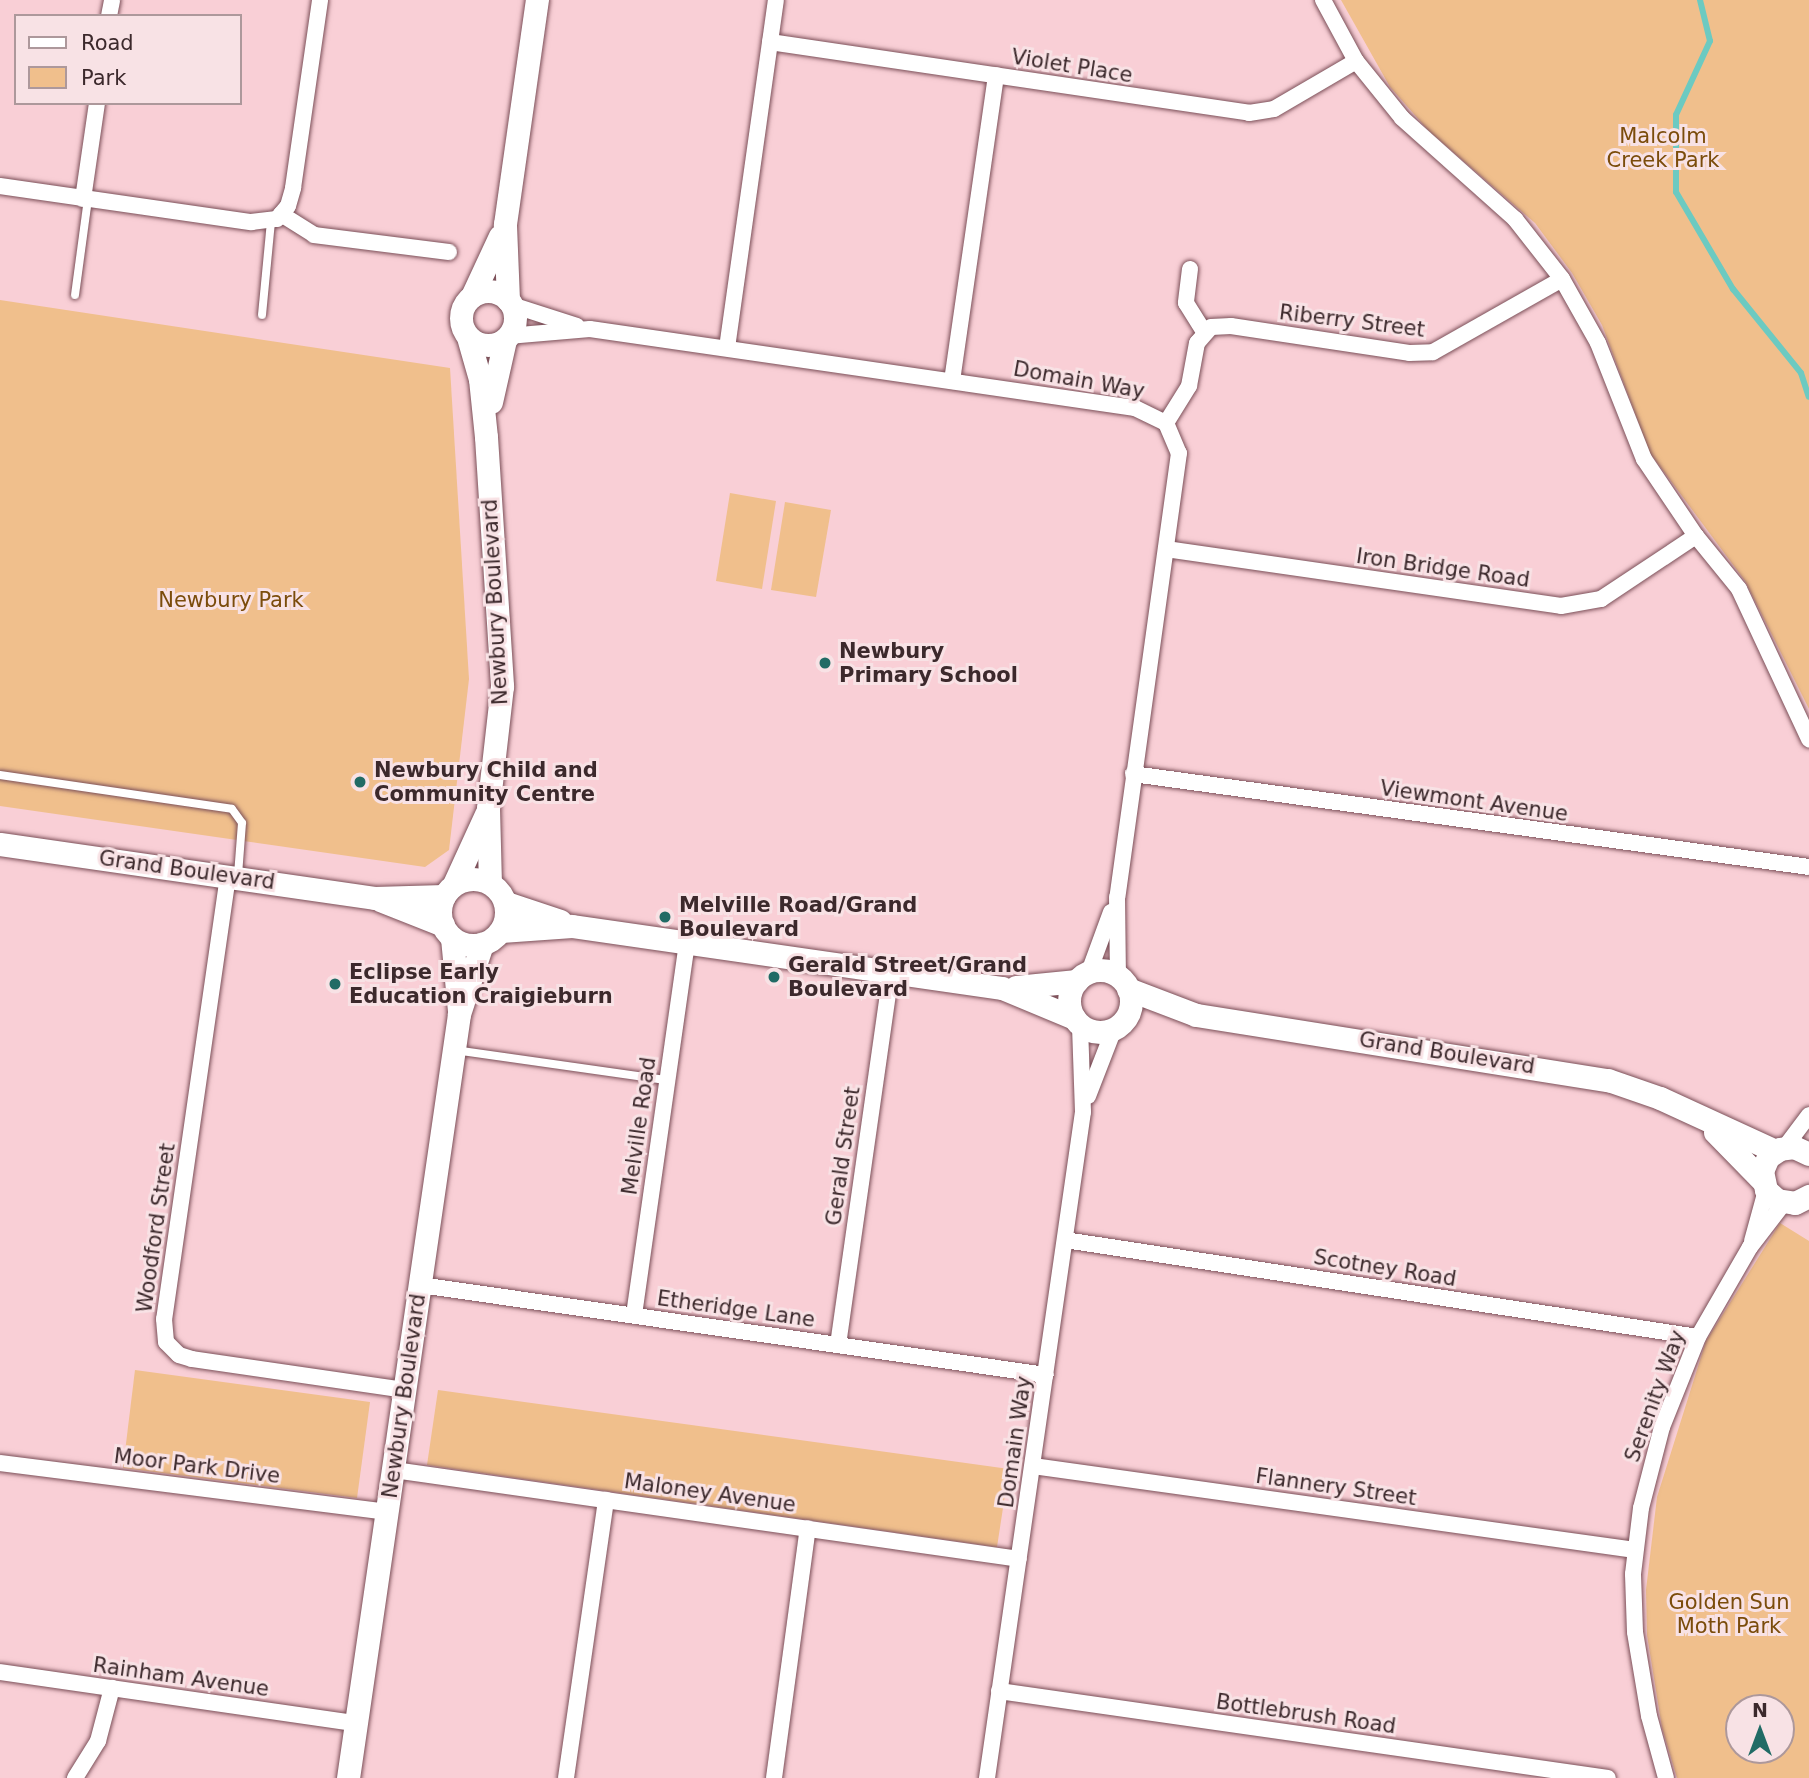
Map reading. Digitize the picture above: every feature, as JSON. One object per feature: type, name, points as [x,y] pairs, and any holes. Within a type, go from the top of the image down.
[{"type":"street","points":[[276,218],[293,188],[320,0]]},
{"type":"street","points":[[505,224],[461,316],[468,337],[483,345],[507,338],[515,321],[510,303],[505,224],[537,0]]},
{"type":"street","points":[[727,348],[776,0]]},
{"type":"street","points":[[1323,0],[1356,61],[1419,137],[1531,236],[1562,279],[1598,343],[1644,459],[1696,537],[1739,589],[1809,739]]},
{"type":"street","name":"Violet Place","points":[[770,42],[1259,113],[1274,109],[1356,61]]},
{"type":"street","points":[[953,381],[996,75]]},
{"type":"street","points":[[86,199],[97,105]]},
{"type":"street","points":[[0,186],[86,199],[276,218],[314,235],[449,252]]},
{"type":"street","points":[[1166,423],[1189,386],[1197,343],[1204,332],[1186,303],[1190,269]]},
{"type":"street","name":"Riberry Street","points":[[1204,332],[1231,326],[1409,353],[1433,352],[1562,279]]},
{"type":"street","points":[[472,296],[488,291],[510,303]]},
{"type":"street","name":"Domain Way","points":[[510,303],[590,330],[1135,408],[1166,423],[1179,453],[1117,897],[1123,983]]},
{"type":"street","name":"Domain Way","points":[[507,338],[590,330]]},
{"type":"street","name":"Newbury Boulevard","points":[[468,337],[480,379],[486,437],[502,686],[488,808],[490,883]]},
{"type":"street","name":"Newbury Boulevard","points":[[486,437],[492,384],[507,338]]},
{"type":"street","name":"Iron Bridge Road","points":[[1166,549],[1560,606],[1601,599],[1696,537]]},
{"type":"street","name":"Viewmont Avenue","points":[[1133,774],[1809,867]]},
{"type":"street","name":"Newbury Boulevard","points":[[449,890],[488,808]]},
{"type":"street","name":"Grand Boulevard","points":[[0,844],[373,898],[449,890]]},
{"type":"street","name":"Woodford Street","points":[[233,877],[164,1319],[166,1342],[179,1354],[192,1359],[405,1390]]},
{"type":"street","points":[[572,926],[492,937],[447,931],[449,890],[472,878],[490,883],[506,903],[572,926],[1002,988],[1096,1032],[1119,1025],[1130,1006],[1123,983],[1083,977],[1002,988]]},
{"type":"street","name":"Domain Way","points":[[1083,977],[1117,897]]},
{"type":"street","name":"Grand Boulevard","points":[[373,898],[447,931]]},
{"type":"street","points":[[492,937],[506,903]]},
{"type":"street","name":"Newbury Boulevard","points":[[447,931],[459,1014]]},
{"type":"street","name":"Newbury Boulevard","points":[[348,1778],[459,1014],[492,937]]},
{"type":"street","name":"Melville Road","points":[[634,1315],[687,943]]},
{"type":"street","name":"Gerald Street","points":[[838,1345],[891,972]]},
{"type":"street","points":[[1077,1021],[1069,1003],[1083,977]]},
{"type":"street","name":"Grand Boulevard","points":[[1123,983],[1196,1015],[1580,1074],[1693,1113],[1780,1149],[1809,1154]]},
{"type":"street","name":"Grand Boulevard","points":[[1119,1025],[1196,1015]]},
{"type":"street","name":"Domain Way","points":[[987,1778],[1083,1112],[1077,1021]]},
{"type":"street","name":"Domain Way","points":[[1083,1112],[1119,1025]]},
{"type":"street","name":"Grand Boulevard","points":[[1693,1113],[1787,1196]]},
{"type":"street","points":[[1787,1196],[1764,1164],[1809,1115]]},
{"type":"street","name":"Serenity Way","points":[[1665,1776],[1640,1675],[1635,1550],[1662,1427],[1698,1337],[1750,1247],[1787,1196]]},
{"type":"street","name":"Scotney Road","points":[[1065,1240],[1698,1337]]},
{"type":"street","name":"Etheridge Lane","points":[[419,1285],[1046,1374]]},
{"type":"street","name":"Moor Park Drive","points":[[0,1463],[388,1512]]},
{"type":"street","name":"Flannery Street","points":[[1033,1466],[1635,1550]]},
{"type":"street","name":"Maloney Avenue","points":[[394,1470],[1019,1559]]},
{"type":"street","points":[[566,1778],[606,1500]]},
{"type":"street","points":[[774,1778],[808,1528]]},
{"type":"street","name":"Rainham Avenue","points":[[0,1672],[356,1723]]},
{"type":"street","points":[[75,1778],[98,1741],[112,1688]]},
{"type":"street","name":"Bottlebrush Road","points":[[999,1691],[1608,1778]]},
{"type":"street","points":[[1647,1778],[1665,1776]]},
{"type":"lane","points":[[75,295],[86,199]]},
{"type":"lane","points":[[262,314],[276,218]]},
{"type":"lane","points":[[0,775],[232,809],[242,822],[233,877]]},
{"type":"lane","points":[[454,1050],[667,1080]]},
{"type":"green space","name":"Malcolm Creek Park","points":[[1341,0],[1809,0],[1809,709],[1745,581],[1650,453],[1602,325],[1572,273],[1535,223],[1428,130],[1390,87]]},
{"type":"green space","name":"Newbury Park","points":[[0,300],[450,368],[469,679],[449,850],[425,867],[0,806]]},
{"type":"green space","points":[[730,493],[776,501],[762,589],[716,581]]},
{"type":"green space","points":[[785,502],[831,510],[816,597],[771,590]]},
{"type":"green space","name":"Golden Sun Moth Park","points":[[1780,1223],[1809,1241],[1809,1778],[1677,1778],[1662,1728],[1647,1635],[1646,1590],[1657,1497],[1706,1341]]},
{"type":"green space","points":[[135,1370],[370,1402],[357,1498],[123,1468]]},
{"type":"green space","points":[[438,1390],[1009,1469],[997,1547],[427,1465]]},
{"type":"waterway","points":[[1700,0],[1710,41],[1676,115],[1676,192],[1733,289],[1801,373],[1809,397]]},
{"type":"place","name":"Newbury Primary School","points":[[825,663]]},
{"type":"place","name":"Newbury Child and Community Centre","points":[[360,782]]},
{"type":"place","name":"Melville Road/Grand Boulevard","points":[[665,917]]},
{"type":"place","name":"Gerald Street/Grand Boulevard","points":[[774,977]]},
{"type":"place","name":"Eclipse Early Education Craigieburn","points":[[335,984]]}]
